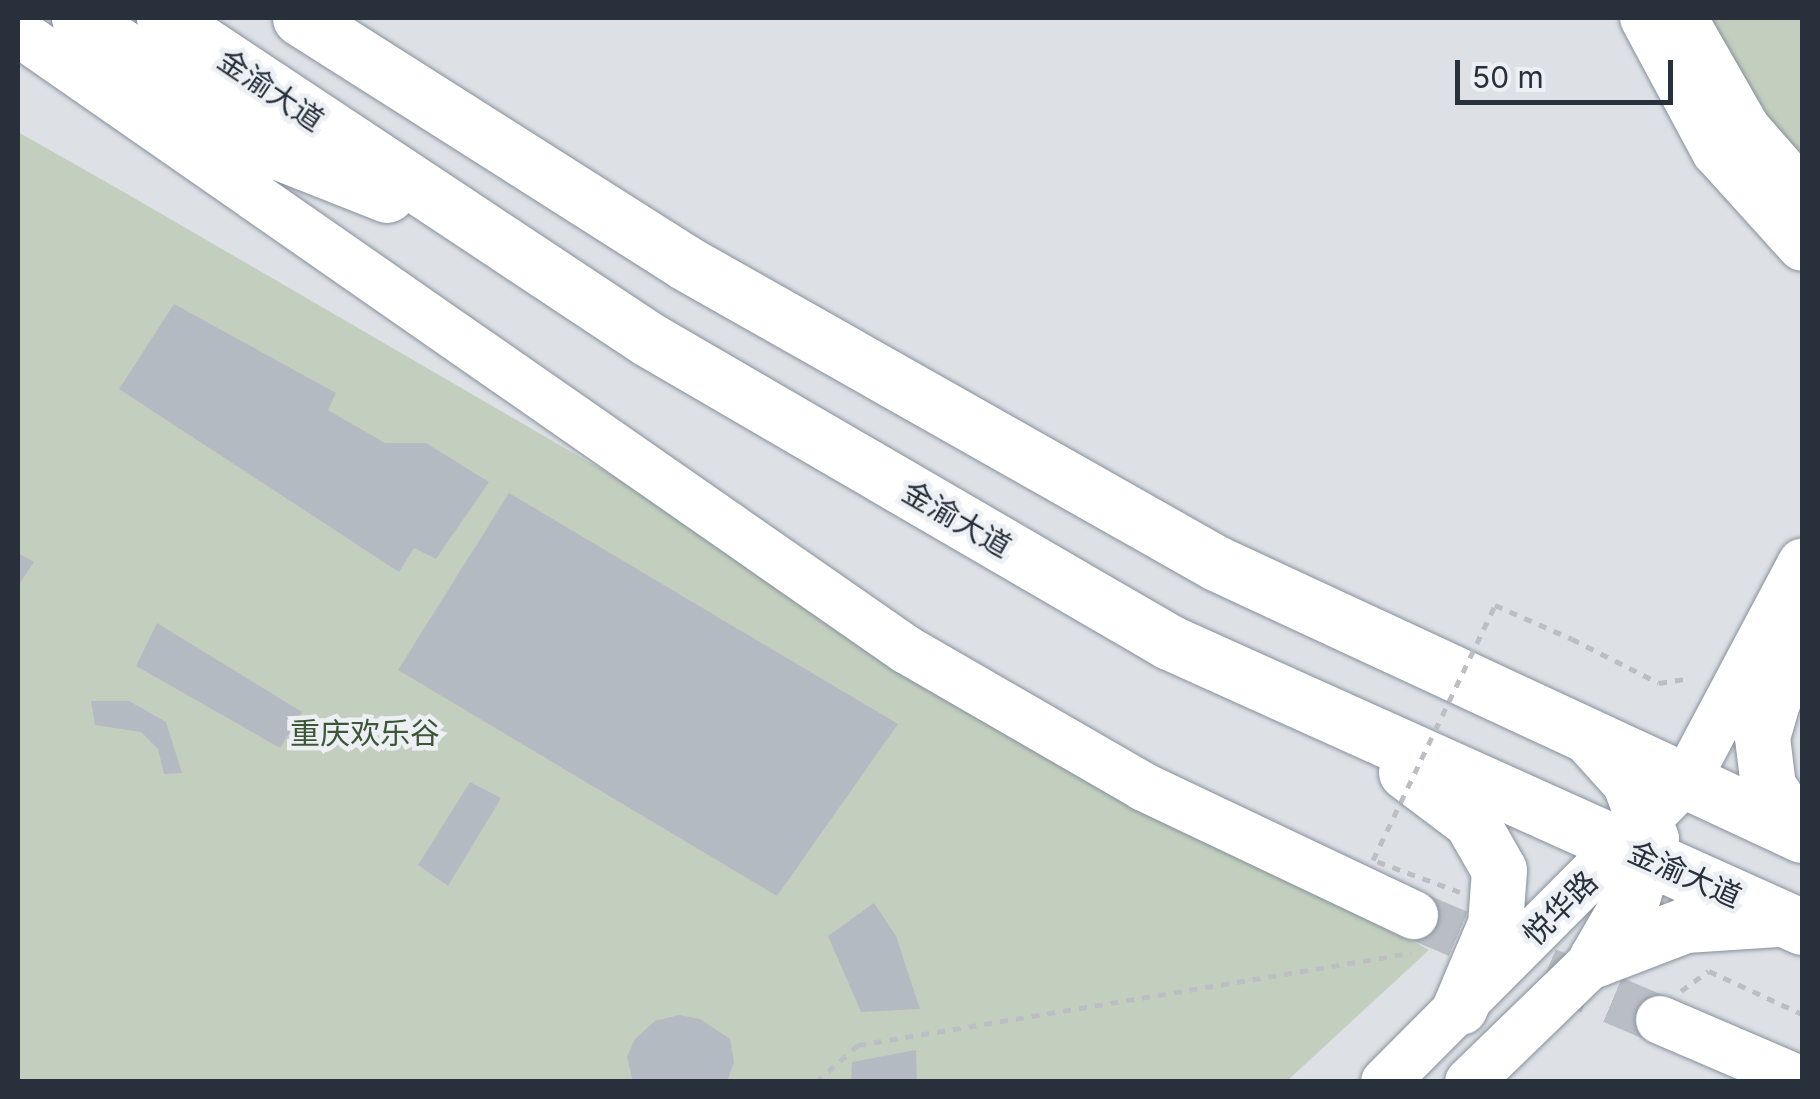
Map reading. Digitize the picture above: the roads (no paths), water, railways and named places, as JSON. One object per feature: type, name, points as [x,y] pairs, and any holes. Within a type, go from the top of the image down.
[{"type":"highway","points":[[79,18],[278,152],[488,236]]},
{"type":"highway","name":"金渝大道","points":[[164,18],[648,340],[1169,642],[1332,715],[1639,841],[1794,923]]},
{"type":"highway","points":[[300,18],[684,262],[1216,563],[1801,834]]},
{"type":"highway","points":[[1801,834],[1768,786],[1762,737],[1772,699],[1802,643]]},
{"type":"highway","points":[[1332,715],[1471,822],[1499,870],[1496,924],[1460,1007]]},
{"type":"highway","points":[[1582,730],[1629,781],[1639,841],[1596,959]]},
{"type":"highway","points":[[1596,959],[1684,925],[1794,923]]},
{"type":"street","points":[[1644,18],[1716,152],[1802,247]]},
{"type":"street","points":[[1682,18],[1746,128],[1802,192]]},
{"type":"street","points":[[18,32],[907,650],[1144,787],[1421,932]]},
{"type":"street","name":"悦华路","points":[[1385,1082],[1639,841],[1687,779],[1802,563]]},
{"type":"street","name":"悦华路","points":[[1470,1082],[1596,959]]},
{"type":"street","points":[[1663,1011],[1802,1081]]},
{"type":"tunnel","points":[[1414,915],[1660,1020]]},
{"type":"park label","name":"重庆欢乐谷","points":[[365,733]]}]
